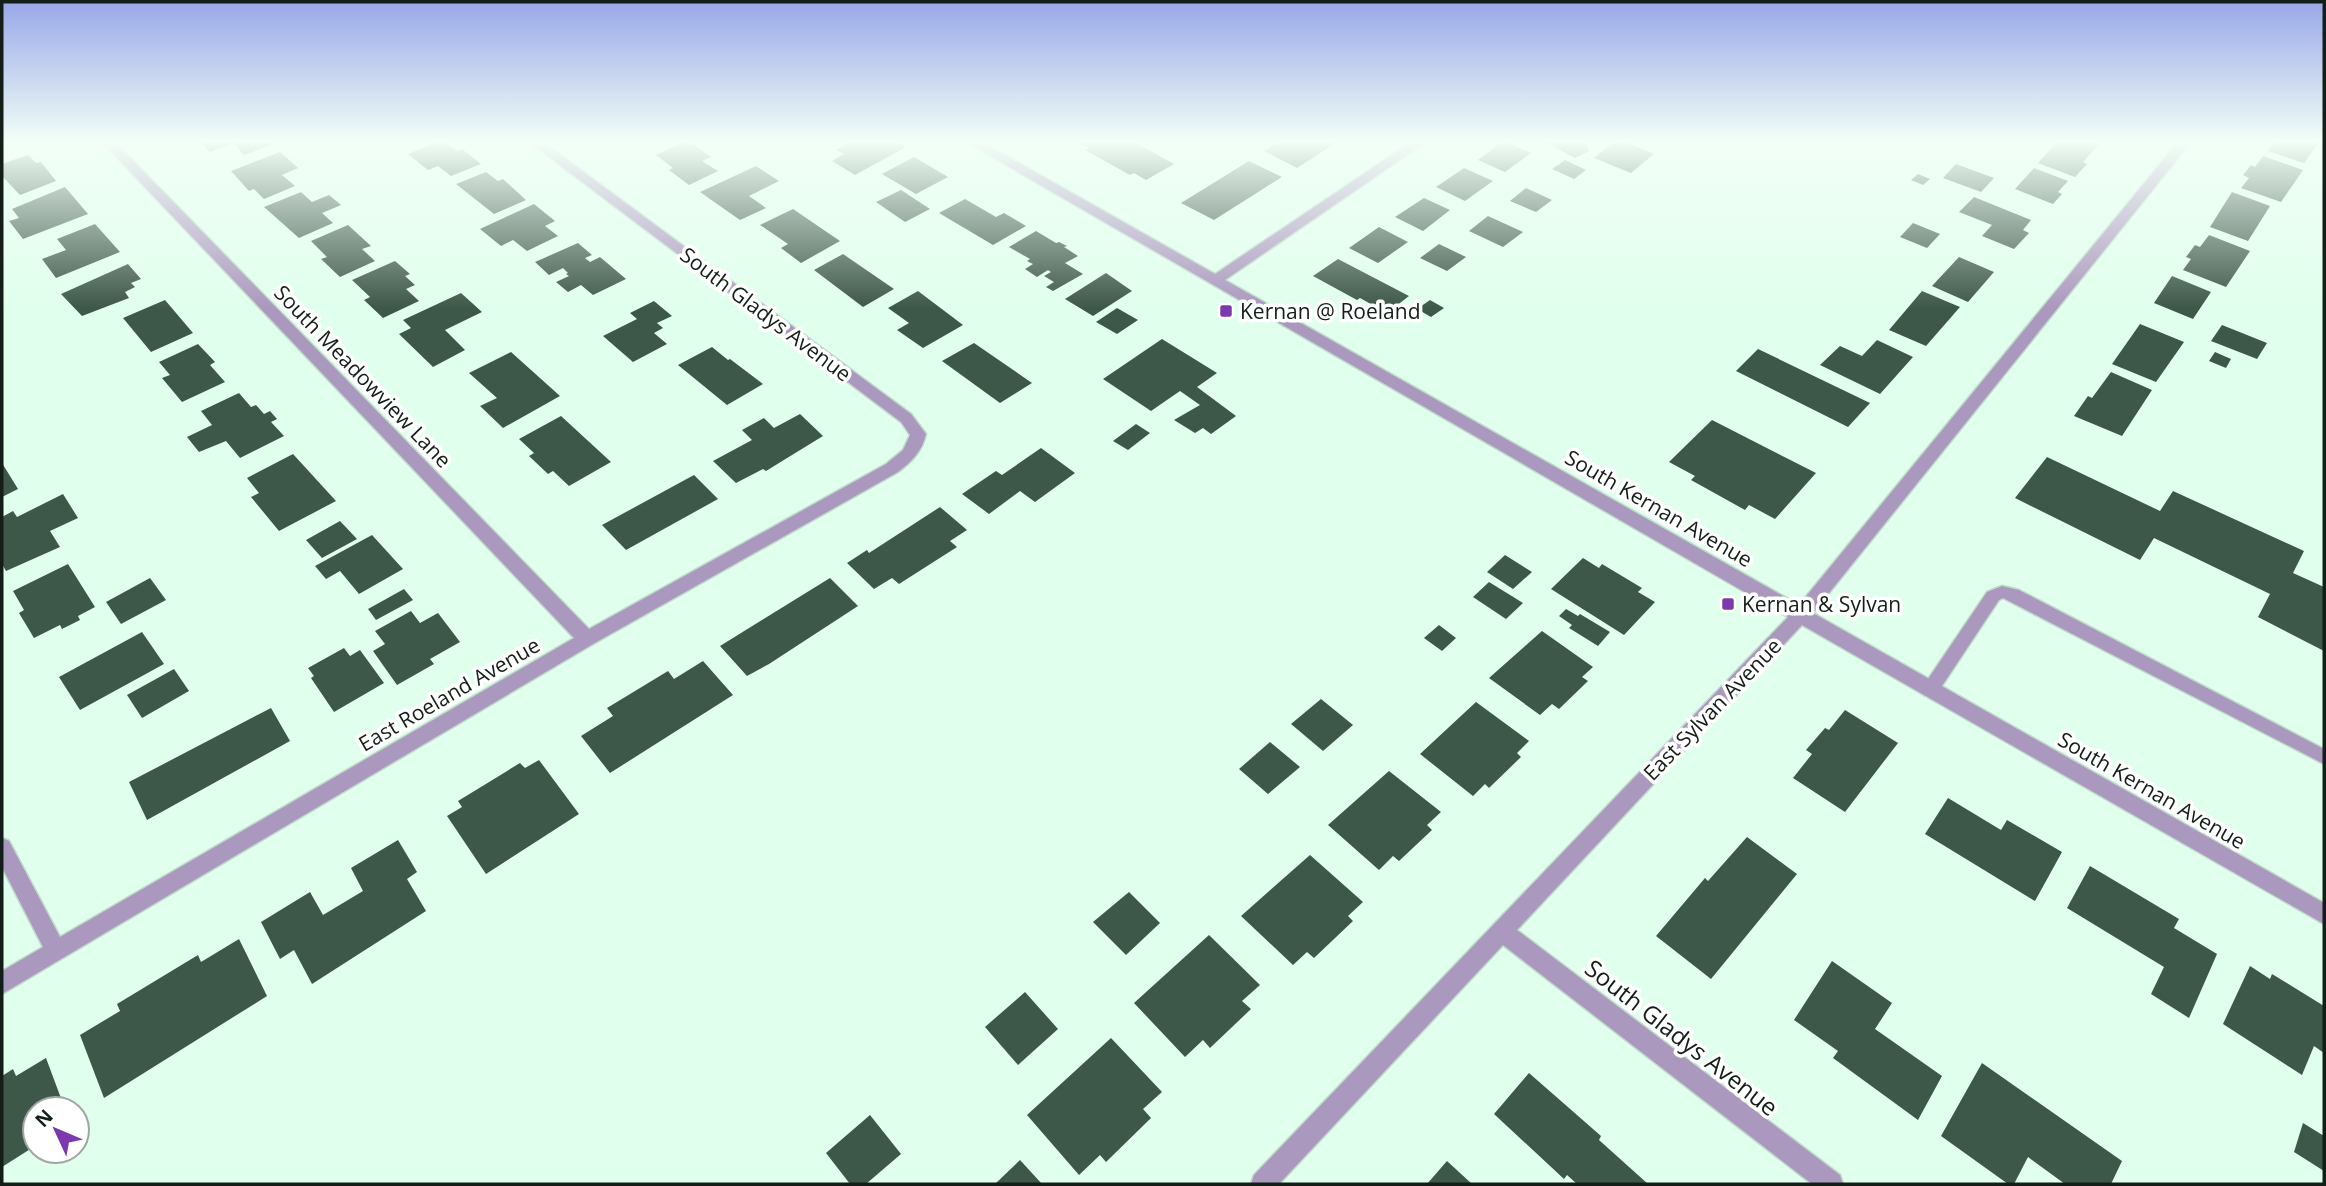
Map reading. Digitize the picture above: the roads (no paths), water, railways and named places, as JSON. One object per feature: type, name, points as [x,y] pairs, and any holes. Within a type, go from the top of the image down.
[{"type":"street","name":"South Meadowview Lane","points":[[161,197],[587,639]]},
{"type":"street","name":"South Gladys Avenue","points":[[609,197],[906,418],[918,434],[917,443]]},
{"type":"street","name":"South Kernan Avenue","points":[[1068,197],[2324,914]]},
{"type":"street","points":[[1214,281],[1338,197]]},
{"type":"street","name":"East Sylvan Avenue","points":[[1263,1184],[1801,615],[2140,197]]},
{"type":"street","name":"East Roeland Avenue","points":[[2,983],[587,639],[892,468],[909,456],[917,443]]},
{"type":"street","points":[[2,847],[56,951]]},
{"type":"street","name":"South Gladys Avenue","points":[[1502,931],[1831,1184]]},
{"type":"lane","points":[[1930,690],[1993,596],[2002,592],[2013,594],[2324,757]]},
{"type":"place","name":"Kernan @ Roeland","points":[[1226,311]]},
{"type":"place","name":"Kernan & Sylvan","points":[[1728,604]]}]
